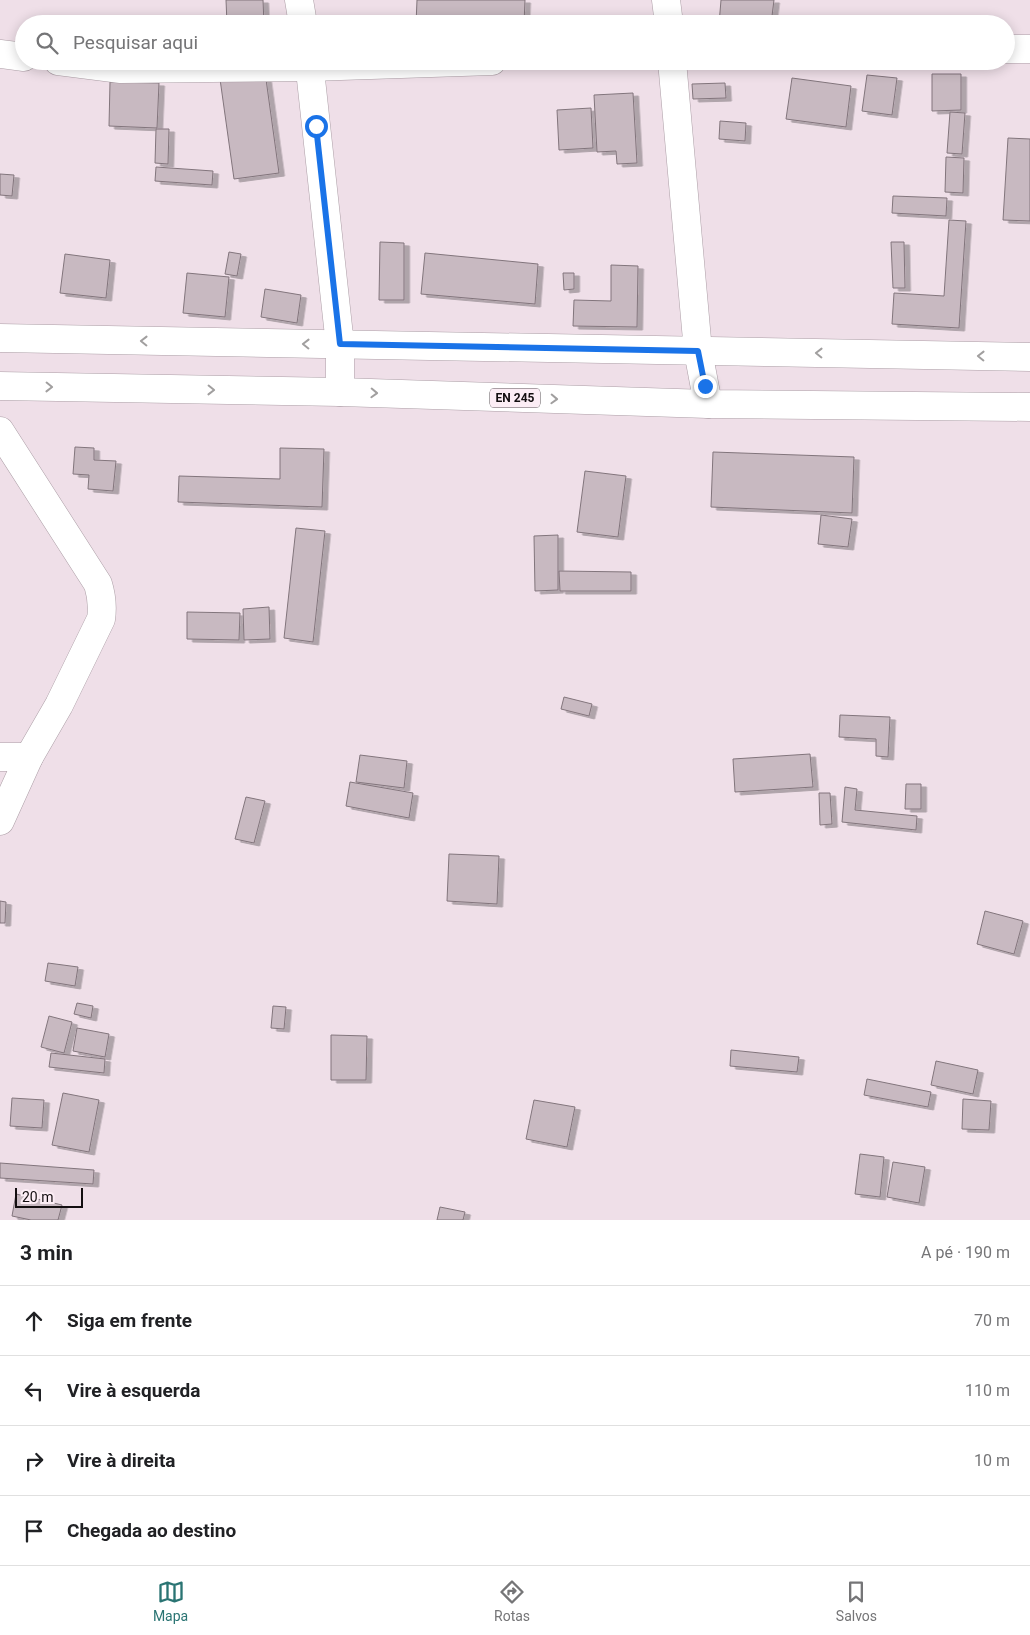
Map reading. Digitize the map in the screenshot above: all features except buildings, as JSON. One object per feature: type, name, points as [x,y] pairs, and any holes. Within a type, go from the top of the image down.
[{"type":"main road","points":[[300,0],[302,15]]},
{"type":"main road","points":[[666,0],[668,15]]},
{"type":"main road","points":[[1015,50],[1030,49]]},
{"type":"main road","points":[[0,54],[15,56]]},
{"type":"main road","points":[[310,70],[340,344],[340,392]]},
{"type":"main road","points":[[673,70],[698,351],[708,404]]},
{"type":"main road","points":[[0,338],[1030,357]]},
{"type":"main road","name":"EN 245","points":[[0,386],[340,392],[708,404],[1030,407]]},
{"type":"main road","points":[[0,431],[98,584],[102,597],[101,619],[59,705],[30,757],[0,821]]},
{"type":"main road","points":[[0,757],[30,757]]},
{"type":"route","points":[[316,126],[340,344],[698,351],[705,386]]}]
